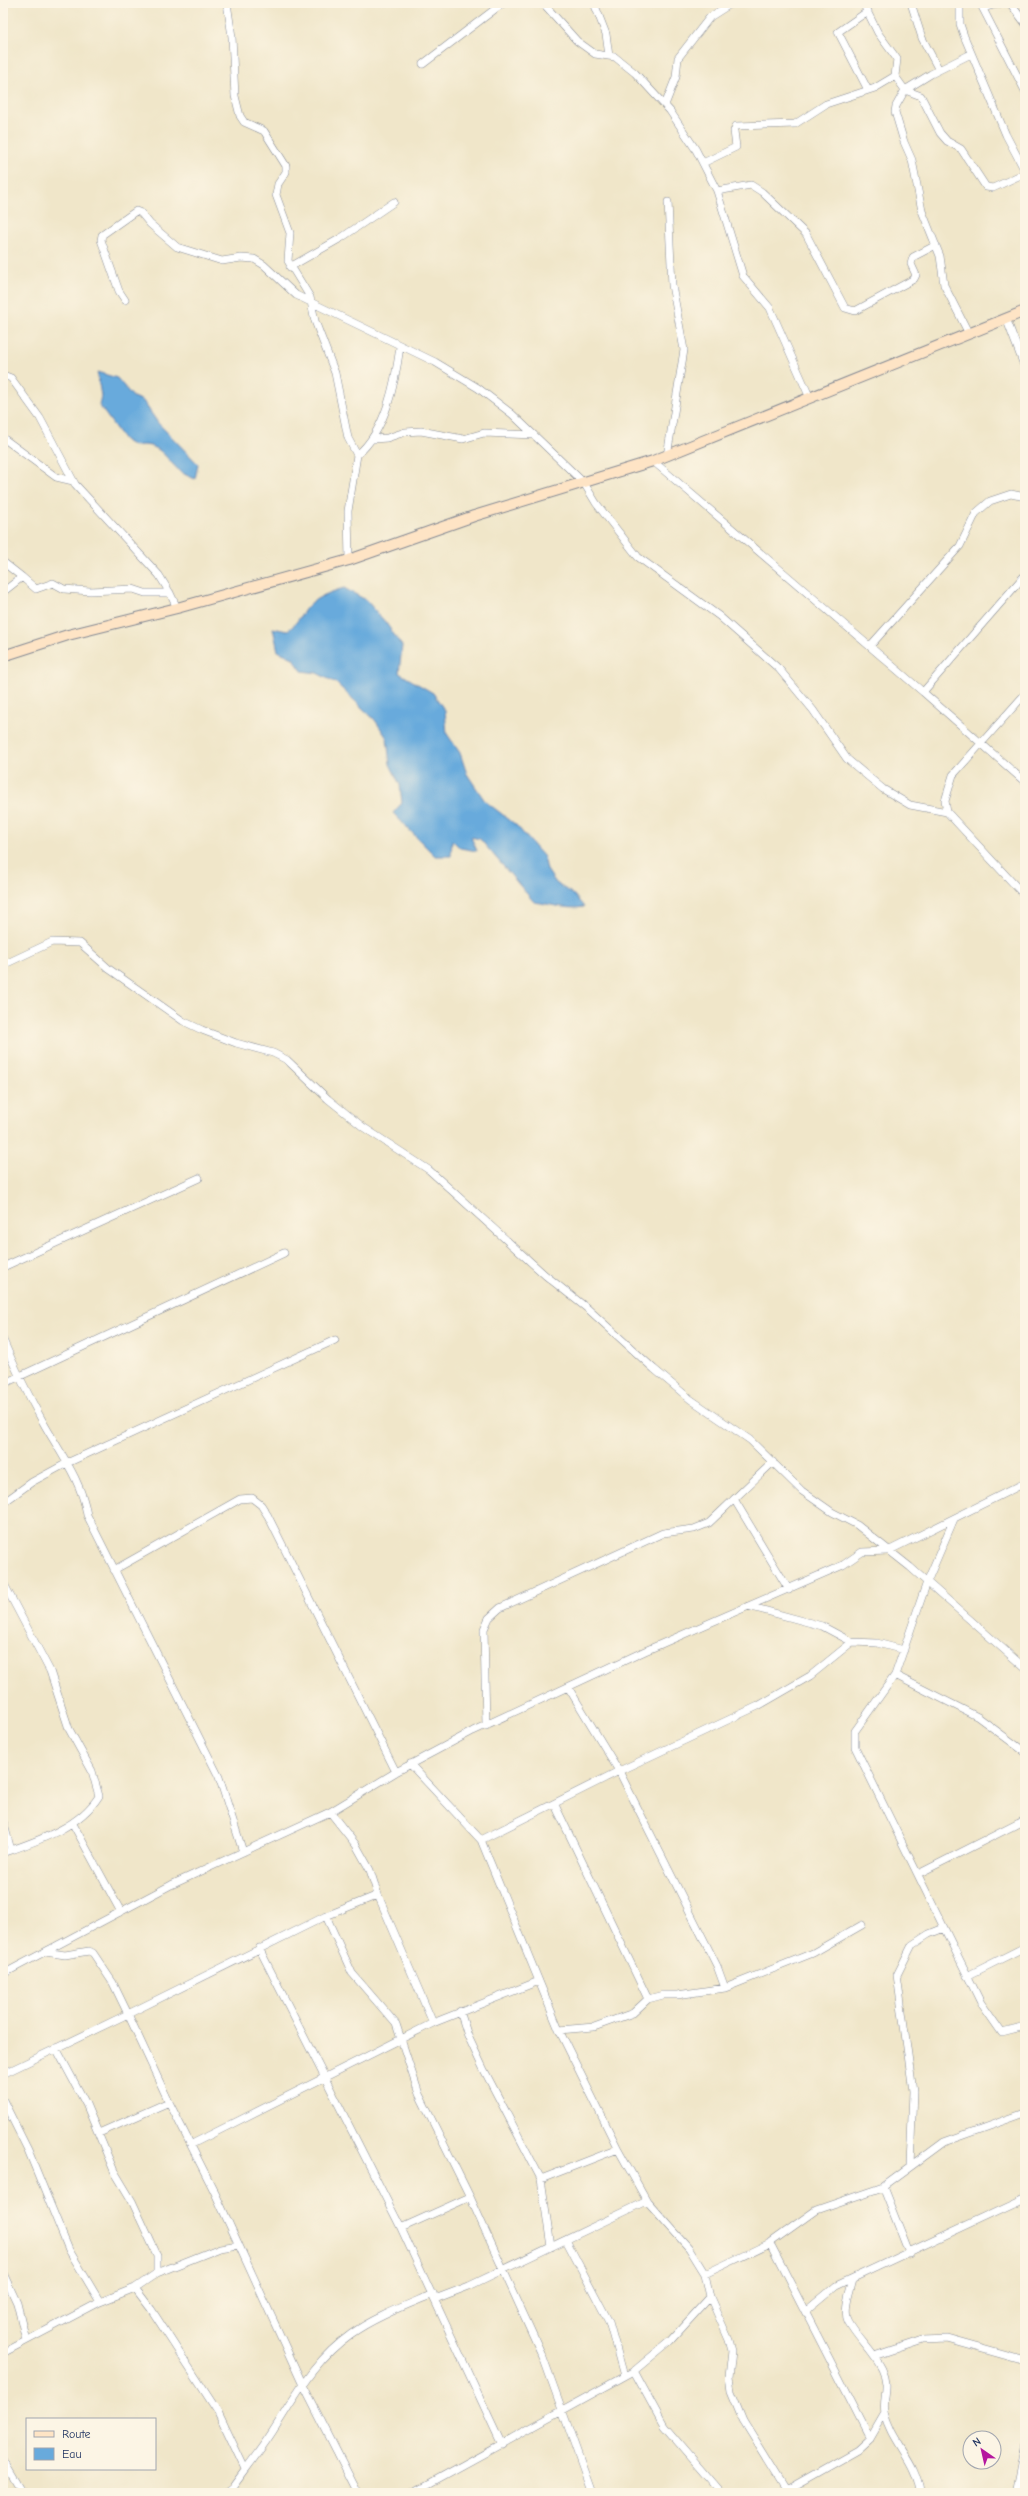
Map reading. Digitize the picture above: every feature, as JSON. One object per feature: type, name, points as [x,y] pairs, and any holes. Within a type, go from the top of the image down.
[{"type":"street","points":[[227,3],[232,37],[235,96],[240,116],[244,122],[264,131],[287,170],[276,188],[276,195],[290,233],[288,256],[290,267],[308,291],[315,321],[335,373],[348,438],[357,455],[348,511],[349,560]]},
{"type":"street","points":[[423,64],[503,3]]},
{"type":"street","points":[[543,3],[577,41],[595,54],[615,57],[635,73],[665,105],[696,150],[717,191],[743,276],[770,308],[810,398]]},
{"type":"street","points":[[594,3],[606,34],[609,56]]},
{"type":"street","points":[[665,105],[676,77],[678,58],[710,17],[732,3]]},
{"type":"street","points":[[863,3],[878,33],[897,59],[895,76],[905,90],[921,96],[940,134],[947,141],[961,149],[987,188],[993,188],[1025,172],[1006,135],[997,109],[971,54],[962,30],[960,3]]},
{"type":"street","points":[[911,3],[922,38],[939,70]]},
{"type":"street","points":[[1001,3],[981,5],[1025,91]]},
{"type":"street","points":[[1012,6],[1025,13]]},
{"type":"street","points":[[1012,6],[1025,23]]},
{"type":"street","points":[[868,11],[838,32],[868,90]]},
{"type":"street","points":[[969,334],[944,285],[940,256],[917,196],[915,171],[895,112],[896,106],[905,90],[939,70],[971,54]]},
{"type":"street","points":[[703,163],[736,147],[734,131],[736,126],[795,124],[826,104],[854,96],[895,76]]},
{"type":"street","points":[[717,191],[751,186],[772,202],[806,234],[845,308],[850,311],[855,311],[914,279],[912,260],[936,246]]},
{"type":"street","points":[[290,267],[341,238],[394,202]]},
{"type":"street","points":[[666,456],[684,350],[672,284],[668,202]]},
{"type":"street","points":[[125,300],[118,288],[101,240],[102,235],[136,211],[142,213],[150,224],[177,247],[222,261],[241,258],[254,259],[264,265],[290,291],[400,347],[435,362],[478,388],[512,414],[584,482],[627,546],[656,572],[719,616],[779,669],[794,685],[847,760],[856,768],[910,805],[948,812]]},
{"type":"street","points":[[3,656],[68,636],[349,560],[474,516],[653,461],[1025,311]]},
{"type":"street","points":[[1006,318],[1025,368]]},
{"type":"street","points":[[357,455],[374,439],[394,387],[400,347]]},
{"type":"street","points":[[3,375],[11,378],[40,418],[64,460],[73,481],[159,575],[170,593],[176,608]]},
{"type":"street","points":[[374,439],[386,438],[405,432],[421,431],[463,439],[484,433],[534,435]]},
{"type":"street","points":[[3,438],[56,477],[73,481]]},
{"type":"street","points":[[653,461],[870,646],[1025,782]]},
{"type":"street","points":[[870,646],[960,546],[976,513],[990,501],[1011,494],[1025,497]]},
{"type":"street","points":[[3,562],[36,588],[53,583],[64,589],[90,591],[133,589],[145,593],[170,593]]},
{"type":"street","points":[[923,692],[1025,575]]},
{"type":"street","points":[[3,592],[22,577]]},
{"type":"street","points":[[1025,694],[953,775],[945,800],[948,812],[1025,896]]},
{"type":"street","points":[[3,965],[52,942],[80,944],[128,984],[183,1021],[236,1043],[272,1053],[287,1060],[328,1099],[363,1127],[429,1170],[545,1275],[588,1310],[633,1352],[690,1399],[750,1440],[802,1491],[832,1512],[857,1525],[927,1582],[1025,1668]]},
{"type":"street","points":[[3,1267],[199,1178]]},
{"type":"street","points":[[3,1384],[20,1378],[284,1253]]},
{"type":"street","points":[[3,1340],[20,1378],[67,1463],[85,1502],[87,1515],[219,1777],[243,1852]]},
{"type":"street","points":[[3,1503],[32,1482],[67,1463],[335,1340]]},
{"type":"street","points":[[486,1726],[484,1629],[489,1618],[500,1608],[663,1533],[694,1529],[709,1523],[773,1462]]},
{"type":"street","points":[[3,1974],[171,1885],[293,1831],[330,1812],[410,1764],[486,1726],[568,1687],[748,1606],[789,1590],[843,1565],[862,1552],[888,1550],[1025,1483]]},
{"type":"street","points":[[114,1570],[240,1499],[252,1498],[261,1506],[268,1516],[396,1772]]},
{"type":"street","points":[[734,1499],[789,1590]]},
{"type":"street","points":[[954,1519],[927,1582],[895,1675],[855,1731],[855,1747],[981,2003],[1002,2033],[1025,2027]]},
{"type":"street","points":[[3,1582],[50,1671],[69,1729],[92,1771],[99,1796],[90,1810],[73,1824],[3,1853]]},
{"type":"street","points":[[748,1606],[822,1626],[852,1642],[877,1643],[904,1650]]},
{"type":"street","points":[[481,1840],[555,1805],[619,1771],[758,1706],[810,1676],[852,1642]]},
{"type":"street","points":[[895,1675],[978,1717],[1025,1752]]},
{"type":"street","points":[[568,1687],[619,1771],[717,1966],[725,1988]]},
{"type":"street","points":[[410,1764],[481,1840],[559,2030],[618,2149],[646,2201],[689,2248],[705,2274],[710,2297],[729,2340],[732,2351],[729,2378],[731,2391],[743,2420],[785,2492],[840,2461],[870,2438],[885,2412],[888,2386],[882,2369],[848,2320],[848,2301],[853,2279]]},
{"type":"street","points":[[555,1805],[648,1999]]},
{"type":"street","points":[[330,1812],[356,1846],[370,1870],[378,1895],[433,2023]]},
{"type":"street","points":[[918,1874],[1025,1820]]},
{"type":"street","points":[[3,1821],[11,1850]]},
{"type":"street","points":[[73,1824],[121,1912]]},
{"type":"street","points":[[3,2074],[326,1916],[378,1895]]},
{"type":"street","points":[[326,1916],[352,1972],[396,2024],[419,2094],[470,2197],[543,2357],[592,2493]]},
{"type":"street","points":[[559,2030],[594,2027],[633,2013],[648,1999],[663,1995],[691,1994],[725,1988],[813,1952],[862,1925]]},
{"type":"street","points":[[910,2166],[913,2091],[897,1975],[912,1945],[929,1934],[944,1928]]},
{"type":"street","points":[[259,1948],[401,2228],[434,2296],[502,2445]]},
{"type":"street","points":[[967,1976],[1025,1948]]},
{"type":"street","points":[[46,1952],[65,1956],[89,1951],[93,1952],[114,1983],[169,2102],[192,2144],[302,2383],[358,2493]]},
{"type":"street","points":[[192,2144],[433,2023],[460,2011],[539,1982]]},
{"type":"street","points":[[460,2011],[468,2036],[483,2068],[541,2179],[551,2247]]},
{"type":"street","points":[[56,2048],[78,2086],[114,2171],[132,2201],[157,2255],[157,2272]]},
{"type":"street","points":[[3,2100],[28,2150],[69,2250],[100,2302]]},
{"type":"street","points":[[99,2133],[169,2102]]},
{"type":"street","points":[[705,2274],[770,2243],[816,2210],[883,2187],[944,2142],[1025,2113]]},
{"type":"street","points":[[541,2179],[618,2149]]},
{"type":"street","points":[[883,2187],[909,2253]]},
{"type":"street","points":[[401,2228],[470,2197]]},
{"type":"street","points":[[806,2311],[836,2286],[1025,2198]]},
{"type":"street","points":[[226,2493],[232,2488],[271,2434],[302,2383],[350,2335],[367,2324],[502,2270],[646,2201]]},
{"type":"street","points":[[566,2240],[609,2322],[624,2376]]},
{"type":"street","points":[[770,2243],[870,2438]]},
{"type":"street","points":[[3,2353],[100,2302],[135,2288],[157,2272],[220,2248],[239,2245]]},
{"type":"street","points":[[3,2272],[17,2303],[26,2340]]},
{"type":"street","points":[[135,2288],[151,2308],[218,2412],[245,2469]]},
{"type":"street","points":[[412,2493],[502,2445],[634,2371],[670,2341],[710,2297]]},
{"type":"street","points":[[874,2356],[922,2340],[947,2339],[1025,2362]]},
{"type":"street","points":[[634,2371],[664,2426],[722,2493]]},
{"type":"street","points":[[885,2412],[893,2434],[919,2478],[920,2493]]},
{"type":"street","points":[[1015,2493],[1025,2447]]},
{"type":"street","points":[[3,2459],[23,2493]]},
{"type":"street","points":[[232,2488],[239,2493]]},
{"type":"water","points":[[97,372],[117,378],[133,397],[143,401],[158,423],[198,464],[195,479],[181,472],[156,448],[143,445],[134,446],[124,440],[99,405],[101,396]]},
{"type":"water","points":[[344,588],[366,600],[386,623],[402,646],[399,673],[433,693],[445,711],[447,734],[460,753],[467,774],[485,801],[516,825],[544,857],[547,870],[556,883],[574,895],[584,907],[565,907],[534,902],[480,839],[471,837],[477,851],[460,848],[452,840],[451,856],[435,856],[393,813],[402,803],[400,785],[390,764],[387,738],[375,720],[336,683],[317,673],[302,671],[293,658],[278,651],[273,628],[287,631],[296,623],[311,603],[329,593]]}]
